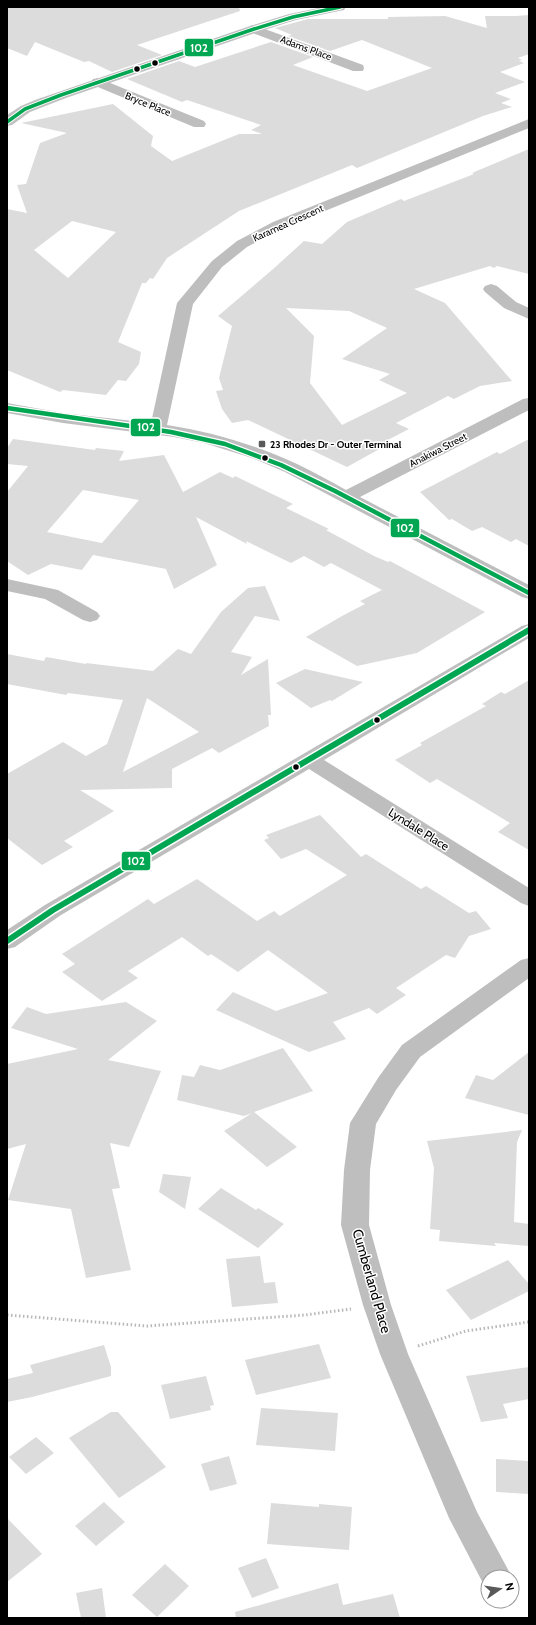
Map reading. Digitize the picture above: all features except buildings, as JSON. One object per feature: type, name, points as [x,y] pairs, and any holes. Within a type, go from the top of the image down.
[{"type":"street","points":[[7,122],[12,117],[31,106],[98,82],[254,29],[293,17],[340,7]]},
{"type":"street","name":"Adams Place","points":[[254,29],[358,68]]},
{"type":"street","name":"Bryce Place","points":[[98,82],[199,124]]},
{"type":"street","name":"Karamea Crescent","points":[[158,429],[185,303],[217,264],[242,244],[278,226],[529,123]]},
{"type":"street","points":[[491,290],[510,306],[529,314]]},
{"type":"street","name":"Anakiwa Street","points":[[346,497],[529,403]]},
{"type":"street","points":[[7,408],[61,419],[158,429],[215,440],[255,452],[291,468],[529,593]]},
{"type":"street","points":[[7,585],[51,594],[90,616]]},
{"type":"street","points":[[7,940],[60,906],[529,630]]},
{"type":"street","name":"Lyndale Place","points":[[310,760],[529,898]]},
{"type":"street","name":"Cumberland Place","points":[[492,1569],[464,1518],[394,1354],[377,1305],[354,1225],[357,1170],[363,1123],[387,1084],[411,1051],[529,966]]},
{"type":"path","points":[[7,1315],[147,1326],[305,1315],[377,1305]]},
{"type":"path","points":[[394,1354],[466,1331],[529,1322]]},
{"type":"transit line","name":"102","points":[[7,122],[25,109],[61,95],[254,29],[293,17],[340,7]]},
{"type":"transit line","name":"102","points":[[7,408],[61,417],[144,427],[198,437],[244,450],[263,457],[317,482],[529,593]]},
{"type":"transit line","name":"102","points":[[7,941],[53,910],[529,630]]},
{"type":"place","name":"23 Rhodes Dr - Outer Terminal","points":[[262,444]]}]
